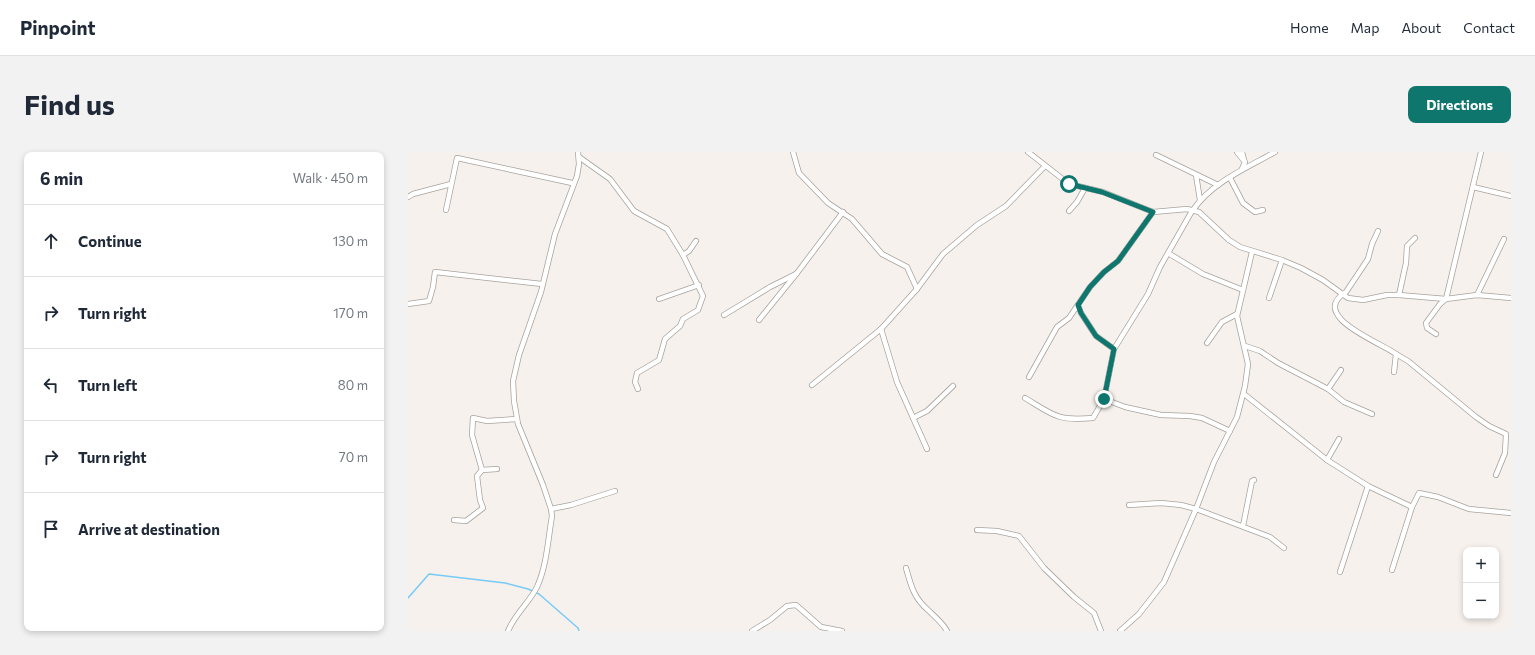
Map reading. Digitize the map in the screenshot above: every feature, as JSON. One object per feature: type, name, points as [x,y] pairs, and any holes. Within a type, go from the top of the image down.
[{"type":"street","points":[[462,159],[463,152]]},
{"type":"street","points":[[792,152],[799,173],[828,203],[852,219],[882,254],[907,267],[916,289]]},
{"type":"street","points":[[1028,152],[1069,184],[1102,192],[1153,212],[1180,209],[1199,212],[1229,240],[1252,252],[1282,260],[1323,280],[1341,295],[1348,298],[1364,300],[1387,295],[1446,299],[1477,295],[1511,298]]},
{"type":"street","points":[[1237,152],[1245,162]]},
{"type":"street","points":[[1242,152],[1245,162],[1242,169]]},
{"type":"street","points":[[1025,398],[1051,414],[1070,420],[1093,418],[1104,399],[1114,349],[1148,294],[1168,253],[1192,210],[1200,200],[1218,185],[1242,169],[1275,152]]},
{"type":"street","points":[[1436,334],[1427,328],[1426,323],[1446,299],[1462,226],[1481,152]]},
{"type":"street","points":[[508,631],[520,610],[533,594],[545,563],[551,509],[517,419],[513,381],[521,349],[542,284],[550,248],[572,191],[572,183],[577,176],[579,155]]},
{"type":"street","points":[[579,155],[610,179],[634,211],[667,230],[683,255],[699,285],[703,296],[702,303],[698,310],[683,319],[680,326],[665,339],[659,360],[637,373],[635,382],[638,389]]},
{"type":"street","points":[[1156,155],[1218,185]]},
{"type":"street","points":[[446,210],[455,160],[457,158],[572,183]]},
{"type":"street","points":[[812,385],[881,328],[916,289],[943,254],[977,225],[1006,206],[1045,166]]},
{"type":"street","points":[[1196,175],[1200,190],[1200,200]]},
{"type":"street","points":[[1230,178],[1247,207],[1255,212],[1262,210]]},
{"type":"street","points":[[408,197],[451,184]]},
{"type":"street","points":[[1473,187],[1511,196]]},
{"type":"street","points":[[1069,211],[1077,202],[1085,188]]},
{"type":"street","points":[[759,320],[798,273],[843,212]]},
{"type":"street","points":[[1029,377],[1057,327],[1069,318],[1090,287],[1104,272],[1118,261],[1153,212]]},
{"type":"street","points":[[1378,231],[1372,244],[1368,259],[1346,292],[1341,295],[1334,309],[1338,317],[1371,341],[1386,346],[1408,361],[1476,418],[1506,434],[1505,453],[1496,475]]},
{"type":"street","points":[[1399,295],[1406,263],[1407,246],[1415,238]]},
{"type":"street","points":[[1477,295],[1504,239]]},
{"type":"street","points":[[683,255],[689,251],[696,242]]},
{"type":"street","points":[[1123,630],[1139,614],[1164,582],[1196,509],[1214,462],[1237,416],[1244,394],[1248,364],[1237,314],[1252,252]]},
{"type":"street","points":[[1168,253],[1204,274],[1243,290]]},
{"type":"street","points":[[1269,298],[1282,260]]},
{"type":"street","points":[[408,304],[429,301],[435,272],[542,284]]},
{"type":"street","points":[[724,314],[770,287],[798,273]]},
{"type":"street","points":[[659,299],[699,285]]},
{"type":"street","points":[[1078,305],[1081,313],[1096,336],[1114,349]]},
{"type":"street","points":[[1207,343],[1222,322],[1237,314]]},
{"type":"street","points":[[881,328],[897,382],[927,449]]},
{"type":"street","points":[[1245,346],[1260,351],[1278,363],[1328,389],[1344,402],[1372,414]]},
{"type":"street","points":[[1394,372],[1396,354]]},
{"type":"street","points":[[1328,389],[1341,370]]},
{"type":"street","points":[[913,418],[928,411],[953,386]]},
{"type":"street","points":[[1244,394],[1327,460],[1368,486],[1393,496],[1412,507]]},
{"type":"street","points":[[1104,399],[1125,407],[1161,415],[1202,418],[1230,431]]},
{"type":"street","points":[[482,470],[472,435],[473,418],[487,421],[517,419]]},
{"type":"street","points":[[1327,460],[1339,439]]},
{"type":"street","points":[[454,520],[466,521],[483,508],[480,500],[477,476],[482,470],[497,469]]},
{"type":"street","points":[[1243,526],[1252,481],[1254,480]]},
{"type":"street","points":[[1340,572],[1368,486]]},
{"type":"street","points":[[551,509],[571,505],[615,491]]},
{"type":"street","points":[[1392,570],[1412,507],[1419,493],[1438,497],[1469,509],[1511,513]]},
{"type":"street","points":[[1129,505],[1161,503],[1180,505],[1196,509],[1270,537],[1284,548]]},
{"type":"street","points":[[977,530],[997,531],[1019,536],[1044,568],[1074,597],[1094,613],[1101,631]]},
{"type":"street","points":[[906,568],[912,591],[928,611],[944,625],[947,631]]},
{"type":"street","points":[[752,631],[770,620],[787,606],[796,605],[821,627],[842,631]]},
{"type":"waterway","points":[[408,598],[429,574],[505,583],[528,589],[539,594],[578,628],[579,631]]},
{"type":"route","points":[[1069,184],[1102,192],[1153,212],[1118,261],[1104,272],[1090,287],[1078,305],[1092,332],[1114,349],[1104,399]]}]
